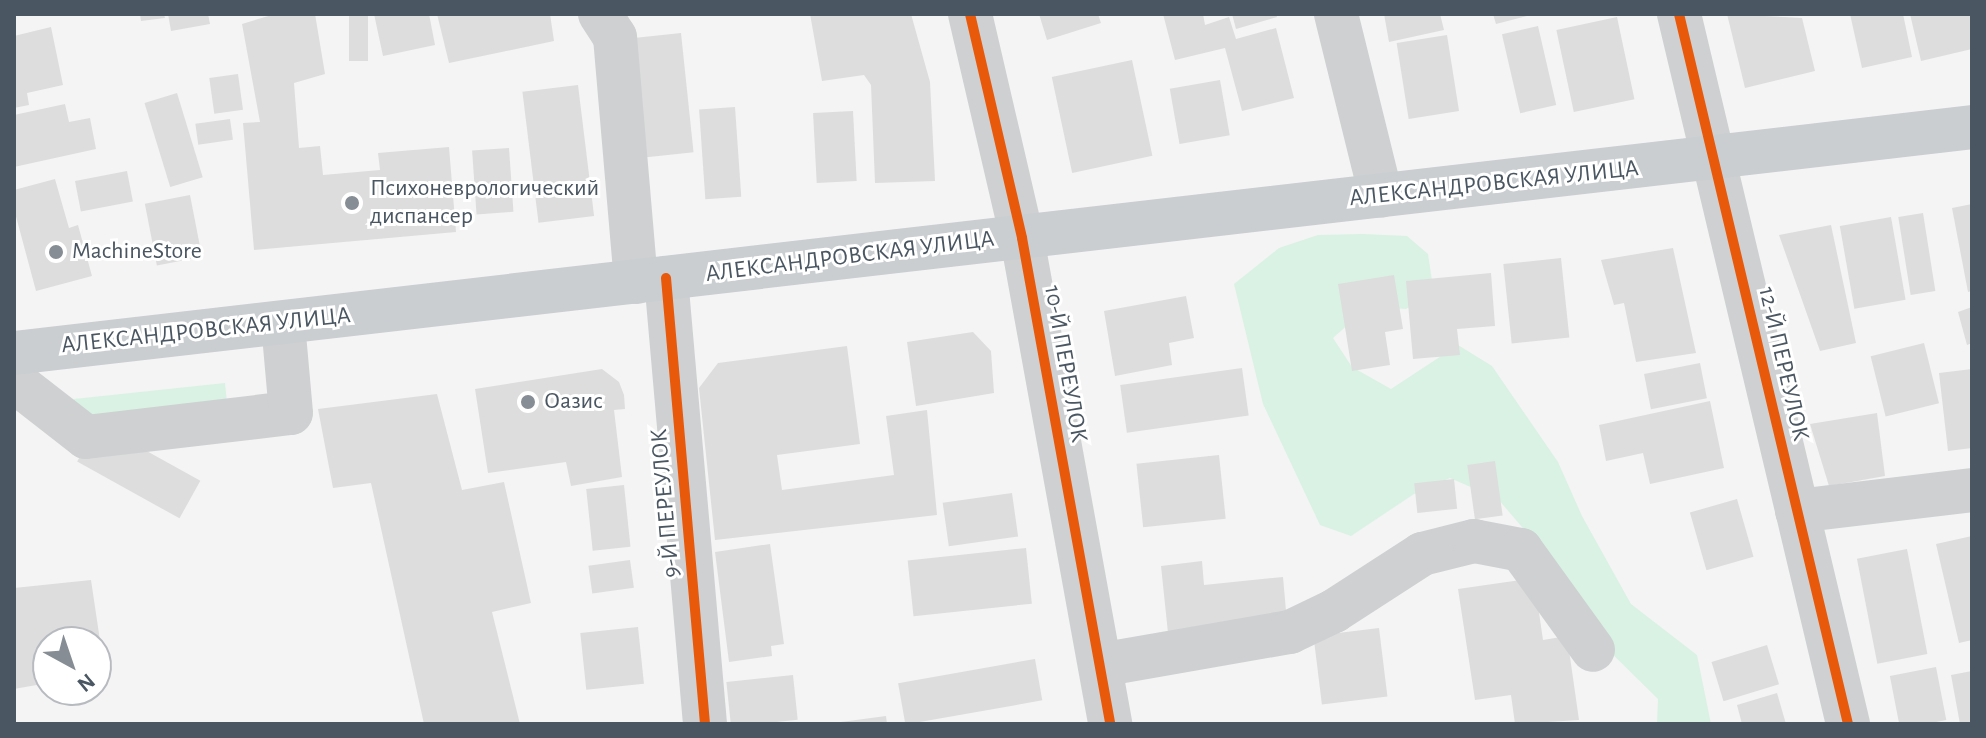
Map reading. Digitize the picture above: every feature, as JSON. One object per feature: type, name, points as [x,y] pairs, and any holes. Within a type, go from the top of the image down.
[{"type":"main road","name":"АЛЕКСАНДРОВСКАЯ УЛИЦА","points":[[14,353],[1972,127]]},
{"type":"street","name":"9-Й ПЕРЕУЛОК","points":[[600,14],[615,37],[651,280],[705,724]]},
{"type":"street","name":"10-Й ПЕРЕУЛОК","points":[[970,14],[1022,238],[1110,724]]},
{"type":"street","points":[[1336,14],[1381,196]]},
{"type":"street","name":"12-Й ПЕРЕУЛОК","points":[[1679,14],[1848,724]]},
{"type":"street","points":[[14,381],[86,437],[291,413],[283,323]]},
{"type":"street","points":[[1797,511],[1972,490]]},
{"type":"street","points":[[1100,665],[1290,632],[1334,611],[1422,554],[1474,541],[1521,550],[1593,650]]},
{"type":"green space","points":[[1318,235],[1407,236],[1428,254],[1434,294],[1406,309],[1368,307],[1333,338],[1352,367],[1391,389],[1458,345],[1492,366],[1558,462],[1582,516],[1631,604],[1697,655],[1711,724],[1657,724],[1658,699],[1599,641],[1562,574],[1498,499],[1450,478],[1414,494],[1351,536],[1320,525],[1263,404],[1234,284],[1279,248]]},
{"type":"green space","points":[[225,383],[227,401],[76,417],[74,399]]},
{"type":"building","points":[[140,14],[164,14],[165,18],[141,21]]},
{"type":"building","points":[[168,14],[208,14],[210,24],[171,31]]},
{"type":"building","name":"Психоневрологический диспансер","points":[[275,14],[315,14],[325,74],[294,83],[299,148],[320,146],[323,175],[380,170],[378,153],[449,147],[456,232],[254,250],[243,123],[260,122],[242,24]]},
{"type":"building","points":[[349,14],[368,14],[368,61],[349,61]]},
{"type":"building","points":[[374,14],[429,14],[435,45],[383,56]]},
{"type":"building","points":[[437,14],[550,14],[554,41],[449,63]]},
{"type":"building","points":[[810,14],[911,14],[930,82],[935,181],[875,183],[871,85],[864,75],[822,81]]},
{"type":"building","points":[[1039,14],[1098,14],[1101,23],[1047,40]]},
{"type":"building","points":[[1163,14],[1203,14],[1205,25],[1229,17],[1236,39],[1276,28],[1294,98],[1242,111],[1225,48],[1175,60]]},
{"type":"building","points":[[1232,14],[1276,14],[1277,17],[1236,29]]},
{"type":"building","points":[[1384,14],[1440,14],[1444,30],[1389,42]]},
{"type":"building","points":[[1493,14],[1531,14],[1531,15],[1496,24]]},
{"type":"building","points":[[1727,14],[1802,18],[1815,71],[1745,88]]},
{"type":"building","points":[[1850,14],[1903,14],[1912,57],[1862,68]]},
{"type":"building","points":[[1910,14],[1970,14],[1972,49],[1921,61]]},
{"type":"building","points":[[1617,17],[1634,99],[1574,112],[1556,30]]},
{"type":"building","points":[[1538,26],[1556,105],[1520,113],[1502,34]]},
{"type":"building","points":[[51,27],[63,85],[27,93],[29,105],[14,108],[14,36]]},
{"type":"building","points":[[681,33],[694,152],[642,158],[629,38]]},
{"type":"building","points":[[1447,35],[1459,111],[1409,119],[1397,43]]},
{"type":"building","points":[[1132,60],[1152,156],[1072,173],[1052,77]]},
{"type":"building","points":[[238,74],[243,110],[214,114],[209,78]]},
{"type":"building","points":[[1220,80],[1230,135],[1179,144],[1170,89]]},
{"type":"building","points":[[578,85],[594,216],[539,223],[522,92]]},
{"type":"building","points":[[177,93],[203,177],[170,187],[144,103]]},
{"type":"building","points":[[65,104],[69,122],[90,118],[96,149],[14,167],[14,115]]},
{"type":"building","points":[[735,107],[741,197],[705,199],[699,110]]},
{"type":"building","points":[[853,111],[857,181],[817,183],[813,113]]},
{"type":"building","points":[[230,119],[233,140],[198,145],[195,124]]},
{"type":"building","points":[[509,148],[513,212],[477,214],[472,151]]},
{"type":"building","points":[[127,171],[133,201],[81,212],[75,181]]},
{"type":"building","name":"MachineStore","points":[[55,179],[69,228],[78,225],[92,276],[36,291],[14,209],[14,190]]},
{"type":"building","points":[[190,195],[202,257],[157,266],[145,204]]},
{"type":"building","points":[[1972,204],[1972,291],[1968,292],[1952,208]]},
{"type":"building","points":[[1923,213],[1935,291],[1911,295],[1898,217]]},
{"type":"building","points":[[1891,217],[1906,300],[1854,309],[1840,226]]},
{"type":"building","points":[[1831,225],[1856,343],[1820,351],[1779,235]]},
{"type":"building","points":[[1673,248],[1696,353],[1636,362],[1624,303],[1614,305],[1601,260]]},
{"type":"building","points":[[1561,258],[1569,338],[1512,344],[1503,264]]},
{"type":"building","points":[[1491,273],[1495,326],[1457,329],[1460,355],[1413,359],[1406,281]]},
{"type":"building","points":[[1394,275],[1403,329],[1385,332],[1390,365],[1352,371],[1338,284]]},
{"type":"building","points":[[1186,296],[1194,338],[1169,343],[1172,365],[1115,376],[1104,311]]},
{"type":"building","points":[[1972,307],[1972,343],[1967,345],[1958,312]]},
{"type":"building","points":[[973,332],[991,351],[994,393],[916,406],[907,342]]},
{"type":"building","points":[[1924,343],[1939,403],[1886,416],[1871,356]]},
{"type":"building","points":[[847,346],[860,444],[777,455],[782,490],[894,475],[886,416],[927,410],[937,515],[715,540],[699,388],[718,363]]},
{"type":"building","points":[[1700,363],[1707,398],[1651,409],[1644,374]]},
{"type":"building","points":[[1242,368],[1249,416],[1127,433],[1120,385]]},
{"type":"building","points":[[602,369],[619,382],[624,395],[625,409],[614,410],[622,477],[571,486],[566,462],[488,473],[475,389]]},
{"type":"building","points":[[1972,369],[1972,448],[1948,451],[1939,373]]},
{"type":"building","points":[[437,394],[462,490],[504,482],[531,603],[492,612],[520,724],[424,724],[371,483],[333,488],[318,409]]},
{"type":"building","points":[[1710,401],[1724,468],[1650,484],[1643,453],[1606,461],[1599,425]]},
{"type":"building","points":[[1877,413],[1885,476],[1829,486],[1810,424]]},
{"type":"building","points":[[98,424],[200,481],[179,518],[77,462]]},
{"type":"building","points":[[1219,455],[1226,519],[1143,527],[1136,464]]},
{"type":"building","points":[[1495,461],[1503,515],[1475,519],[1467,465]]},
{"type":"building","points":[[1454,479],[1457,509],[1417,513],[1414,483]]},
{"type":"building","points":[[624,485],[630,547],[593,551],[586,489]]},
{"type":"building","points":[[1012,493],[1018,537],[949,546],[943,503]]},
{"type":"building","points":[[1737,499],[1754,557],[1706,570],[1690,513]]},
{"type":"building","points":[[1972,536],[1972,640],[1959,643],[1936,544]]},
{"type":"building","points":[[770,544],[784,644],[771,646],[772,656],[729,662],[715,552]]},
{"type":"building","points":[[1026,548],[1032,604],[914,616],[908,560]]},
{"type":"building","points":[[1907,549],[1927,654],[1877,664],[1857,559]]},
{"type":"building","points":[[630,560],[634,588],[592,594],[588,566]]},
{"type":"building","points":[[1202,561],[1204,585],[1283,577],[1287,622],[1168,633],[1161,566]]},
{"type":"building","points":[[1534,578],[1543,640],[1567,636],[1579,720],[1515,724],[1511,695],[1475,700],[1458,589]]},
{"type":"building","points":[[91,580],[98,626],[32,626],[32,686],[14,689],[14,588]]},
{"type":"building","points":[[638,627],[644,684],[586,690],[580,633]]},
{"type":"building","points":[[1379,628],[1387,696],[1322,705],[1313,636]]},
{"type":"building","points":[[1767,645],[1779,684],[1724,701],[1712,662]]},
{"type":"building","points":[[1035,659],[1042,700],[905,724],[898,683]]},
{"type":"building","points":[[1936,667],[1946,720],[1899,724],[1890,676]]},
{"type":"building","points":[[1972,671],[1972,724],[1960,724],[1951,675]]},
{"type":"building","points":[[793,675],[798,720],[731,724],[726,682]]},
{"type":"building","points":[[1777,693],[1786,724],[1742,724],[1737,705]]},
{"type":"building","points":[[886,716],[887,724],[841,724],[841,722]]},
{"type":"cycle path","points":[[970,14],[1022,238],[1110,724]]},
{"type":"cycle path","points":[[1679,14],[1848,724]]},
{"type":"cycle path","points":[[666,278],[705,724]]},
{"type":"place","name":"Психоневрологический диспансер","points":[[352,203]]},
{"type":"place","name":"MachineStore","points":[[56,252]]},
{"type":"place","name":"Оазис","points":[[528,402]]}]
